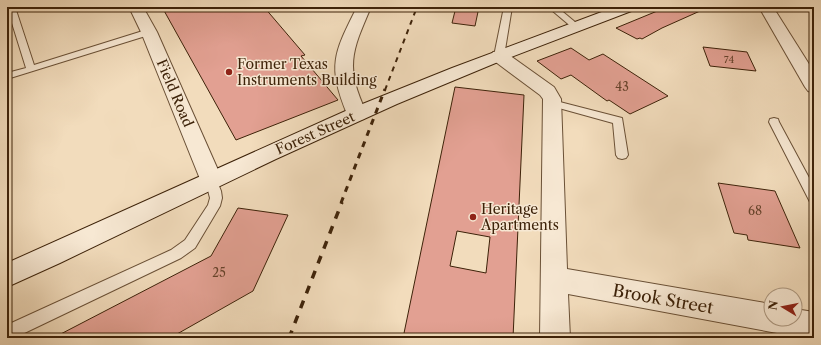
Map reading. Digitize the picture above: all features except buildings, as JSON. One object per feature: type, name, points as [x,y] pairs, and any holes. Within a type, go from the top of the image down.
[{"type":"street","name":"Field Road","points":[[136,7],[149,32],[211,179]]},
{"type":"street","points":[[357,114],[346,86],[343,74],[343,62],[348,41],[364,7]]},
{"type":"street","name":"Forest Street","points":[[7,275],[211,179],[357,114],[499,56],[629,7]]},
{"type":"street","points":[[766,7],[814,87]]},
{"type":"street","points":[[499,56],[547,91],[551,96],[555,338]]},
{"type":"street","name":"Brook Street","points":[[554,279],[763,317]]},
{"type":"street","points":[[803,324],[814,326]]},
{"type":"lane","points":[[11,7],[31,69]]},
{"type":"lane","points":[[499,56],[508,7]]},
{"type":"lane","points":[[552,7],[577,27]]},
{"type":"lane","points":[[7,76],[149,32]]},
{"type":"lane","points":[[552,103],[618,121],[622,155]]},
{"type":"lane","points":[[774,122],[814,199]]},
{"type":"lane","points":[[7,333],[176,254],[190,244],[214,206],[216,198],[211,179]]},
{"type":"railway","points":[[385,90],[417,7]]},
{"type":"railway","points":[[341,203],[385,89]]},
{"type":"railway","points":[[289,338],[342,202]]},
{"type":"place","name":"Former Texas Instruments Building","points":[[229,72]]},
{"type":"place","name":"Heritage Apartments","points":[[473,217]]}]
